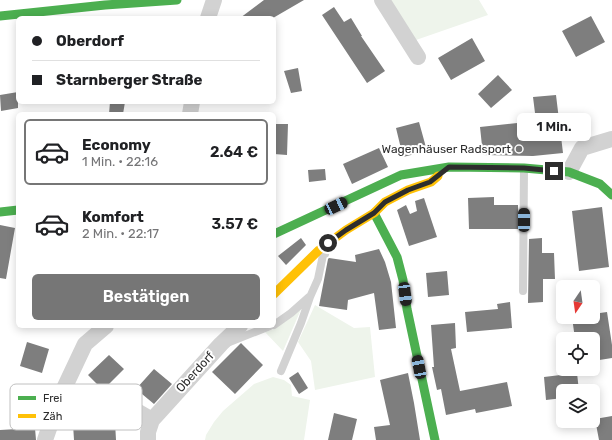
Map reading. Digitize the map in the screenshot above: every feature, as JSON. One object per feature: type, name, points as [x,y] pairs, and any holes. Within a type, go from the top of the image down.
[{"type":"street","points":[[0,16],[105,5],[177,0]]},
{"type":"street","points":[[209,16],[214,0]]},
{"type":"street","points":[[382,0],[418,57]]},
{"type":"street","points":[[570,172],[582,148],[612,139]]},
{"type":"street","points":[[276,233],[401,175],[449,167],[524,168],[570,172],[600,184],[612,195]]},
{"type":"street","points":[[276,292],[319,250],[346,230],[374,213],[385,202],[408,190],[430,182],[449,167]]},
{"type":"street","points":[[0,212],[16,210]]},
{"type":"street","points":[[374,213],[397,257],[435,440]]},
{"type":"street","points":[[66,384],[85,344],[104,328]]},
{"type":"street","name":"Oberdorf","points":[[152,420],[221,344],[238,328]]},
{"type":"street","points":[[142,414],[152,420],[148,432],[148,440]]},
{"type":"street","points":[[44,440],[48,430]]},
{"type":"lane","points":[[523,291],[524,168]]},
{"type":"lane","points":[[281,371],[318,279],[323,256],[341,241],[346,230]]},
{"type":"lane","points":[[276,324],[310,297]]},
{"type":"lane","points":[[221,344],[230,343],[265,328]]},
{"type":"shaded area","points":[[388,0],[479,0],[488,15],[416,40]]},
{"type":"shaded area","points":[[315,305],[354,328],[370,327],[375,377],[315,390],[311,361],[298,342]]},
{"type":"shaded area","points":[[302,307],[283,351],[265,332],[276,327]]},
{"type":"shaded area","points":[[273,377],[284,380],[291,385],[292,396],[310,400],[304,440],[205,440],[206,435],[214,422],[223,411],[254,384]]},
{"type":"building","points":[[264,0],[304,0],[276,16],[243,16]]},
{"type":"building","points":[[334,7],[344,22],[351,18],[361,36],[385,71],[367,83],[322,15]]},
{"type":"building","points":[[591,16],[605,42],[576,57],[562,31]]},
{"type":"building","points":[[472,38],[485,61],[451,80],[438,58]]},
{"type":"building","points":[[298,68],[302,91],[291,93],[284,71]]},
{"type":"building","points":[[498,75],[512,90],[491,108],[478,94]]},
{"type":"building","points":[[16,92],[16,104],[18,104],[18,108],[1,111],[0,95]]},
{"type":"building","points":[[556,95],[563,153],[533,156],[483,155],[480,127],[536,121],[533,97]]},
{"type":"building","points":[[110,104],[125,104],[123,112],[109,112]]},
{"type":"building","points":[[419,122],[427,151],[403,157],[396,128]]},
{"type":"building","points":[[276,124],[288,124],[287,155],[276,154]]},
{"type":"building","points":[[379,148],[388,167],[352,184],[343,164]]},
{"type":"building","points":[[325,169],[326,180],[309,182],[308,170]]},
{"type":"building","points":[[494,197],[494,205],[518,205],[518,229],[469,229],[468,198]]},
{"type":"building","points":[[424,198],[437,237],[409,246],[397,210],[406,205],[410,214],[417,211],[415,201]]},
{"type":"building","points":[[602,207],[609,267],[579,271],[572,211]]},
{"type":"building","points":[[0,225],[15,228],[6,279],[0,278]]},
{"type":"building","points":[[301,238],[306,245],[286,265],[278,256]]},
{"type":"building","points":[[542,238],[542,253],[554,253],[555,279],[543,279],[543,302],[528,303],[529,239]]},
{"type":"building","points":[[379,249],[391,282],[396,328],[379,330],[374,293],[348,300],[347,310],[319,306],[329,258],[356,262],[355,255]]},
{"type":"building","points":[[447,271],[449,295],[428,297],[426,273]]},
{"type":"building","points":[[510,302],[512,328],[467,332],[465,312],[498,309],[497,304]]},
{"type":"building","points":[[607,312],[612,345],[612,358],[600,360],[600,332],[574,332],[573,324],[600,324],[600,313]]},
{"type":"building","points":[[455,323],[456,348],[451,349],[460,391],[507,382],[512,406],[476,413],[475,409],[446,415],[441,389],[437,390],[432,367],[434,367],[431,325]]},
{"type":"building","points":[[27,342],[49,349],[42,373],[20,366]]},
{"type":"building","points":[[241,343],[263,365],[235,394],[212,372]]},
{"type":"building","points":[[109,355],[124,369],[109,384],[97,384],[88,375]]},
{"type":"building","points":[[154,369],[172,384],[154,404],[142,394],[142,384],[140,384]]},
{"type":"building","points":[[298,372],[308,388],[299,394],[289,378]]},
{"type":"building","points":[[408,373],[420,440],[376,440],[374,427],[390,425],[380,380]]},
{"type":"building","points":[[577,376],[578,384],[556,384],[556,399],[546,400],[544,377]]},
{"type":"building","points":[[334,413],[357,419],[352,440],[328,440]]},
{"type":"building","points":[[612,416],[612,440],[599,440],[597,428],[600,428],[600,418]]},
{"type":"building","points":[[0,430],[35,430],[36,440],[0,440]]},
{"type":"building","points":[[73,430],[115,430],[116,440],[74,440]]},
{"type":"traffic: fast","points":[[0,16],[105,5],[177,0]]},
{"type":"traffic: fast","points":[[276,233],[401,175],[449,167],[524,168],[569,172],[600,184],[612,195]]},
{"type":"traffic: fast","points":[[0,212],[16,210]]},
{"type":"traffic: fast","points":[[374,213],[397,257],[435,440]]},
{"type":"traffic: slow","points":[[276,292],[319,250],[346,230],[374,213],[385,202],[408,190],[431,182],[438,176]]},
{"type":"place","name":"Wagenhäuser Radsport","points":[[519,149]]},
{"type":"route","points":[[328,243],[374,213],[385,202],[408,190],[430,182],[449,167],[524,168],[554,171]]}]
